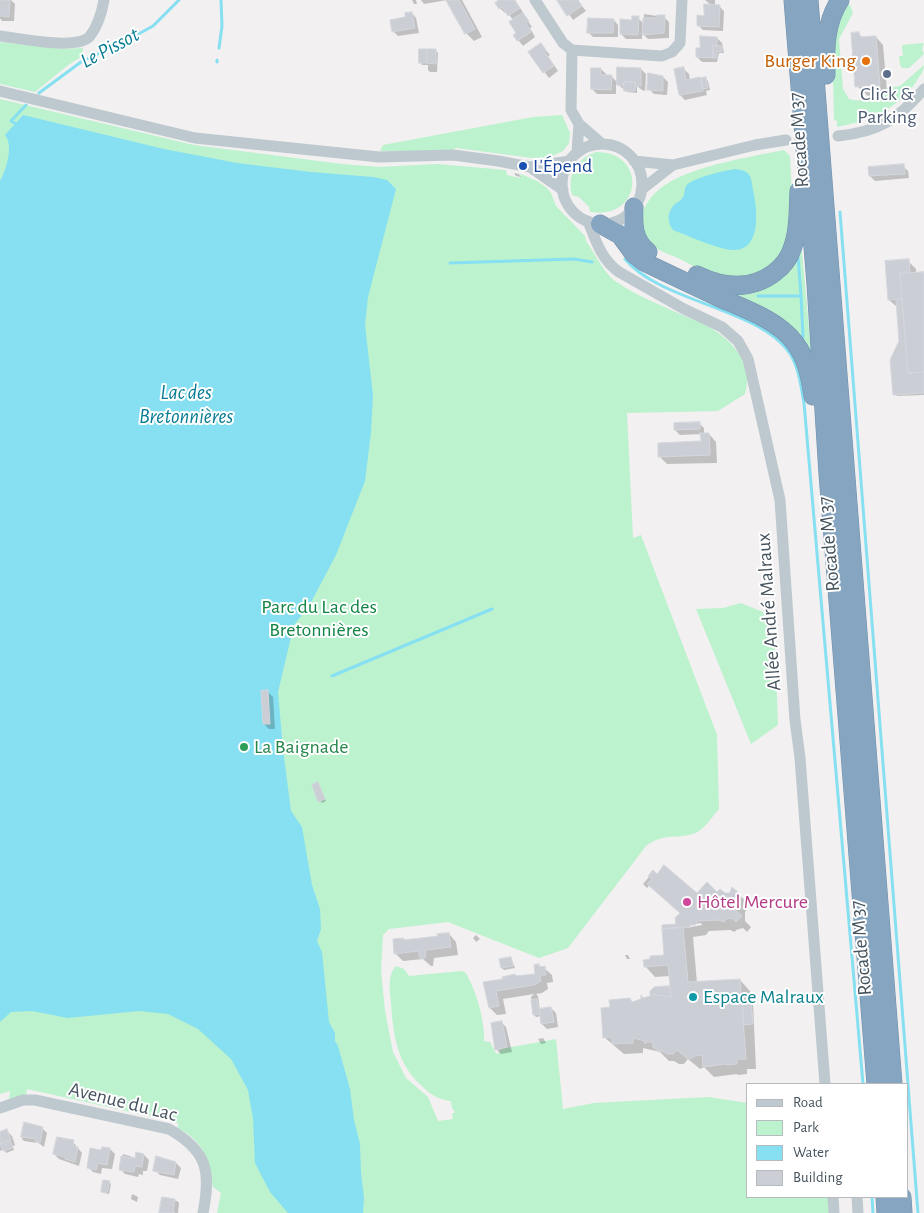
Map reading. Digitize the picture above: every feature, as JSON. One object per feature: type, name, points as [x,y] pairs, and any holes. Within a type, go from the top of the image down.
[{"type":"highway","name":"Rocade M 37","points":[[793,0],[876,1083]]},
{"type":"highway","name":"Rocade M 37","points":[[809,0],[893,1083]]},
{"type":"highway","points":[[820,130],[826,105],[826,34],[831,17],[840,0]]},
{"type":"highway","points":[[638,199],[633,223],[640,244],[648,251],[715,282],[733,286],[751,285],[765,279],[779,269],[792,251],[798,224],[800,180],[806,159]]},
{"type":"highway","points":[[594,222],[620,234],[634,254],[644,262],[762,318],[780,328],[794,342],[806,364],[810,377],[828,474]]},
{"type":"highway","points":[[885,1198],[886,1213]]},
{"type":"highway","points":[[902,1198],[903,1213]]},
{"type":"street","points":[[0,36],[46,42],[84,41],[90,37],[96,27],[104,0]]},
{"type":"street","points":[[535,0],[563,43],[572,50],[662,56],[672,52],[680,43],[682,0]]},
{"type":"street","points":[[572,50],[571,110],[579,124],[602,144]]},
{"type":"street","points":[[838,136],[864,132],[890,121],[899,115],[924,89]]},
{"type":"street","points":[[0,91],[195,138],[379,157],[453,155],[530,167],[574,157]]},
{"type":"street","points":[[574,157],[579,124]]},
{"type":"street","points":[[634,161],[673,166],[755,145],[786,140]]},
{"type":"street","points":[[638,199],[642,180],[639,170],[626,152],[614,146],[602,144],[589,146],[574,157],[563,175],[564,198],[578,216],[594,222],[613,222],[625,216],[638,199],[673,166]]},
{"type":"street","points":[[530,167],[563,190]]},
{"type":"street","name":"Allée André Malraux","points":[[594,222],[600,252],[611,266],[731,334],[744,349],[752,370],[780,500],[794,711],[800,758],[825,1083]]},
{"type":"street","name":"Avenue du Lac","points":[[0,1108],[23,1100],[34,1100],[169,1129],[185,1138],[194,1147],[204,1163],[208,1182],[203,1213]]},
{"type":"street","points":[[833,1198],[834,1213]]},
{"type":"street","points":[[857,1198],[858,1213]]},
{"type":"green space","points":[[846,2],[850,5],[853,13],[839,39],[843,89],[849,99],[866,101],[876,98],[884,93],[887,88],[900,86],[924,65],[921,74],[909,91],[891,107],[871,117],[837,127],[837,121],[834,120],[832,36]]},
{"type":"green space","points":[[0,42],[62,49],[83,48],[82,56],[35,92],[0,84]]},
{"type":"green space","points":[[924,43],[922,49],[924,54],[909,68],[902,68],[899,56],[903,56],[902,45]]},
{"type":"green space","name":"Parc du Lac des Bretonnières","points":[[0,99],[194,145],[379,167],[437,164],[506,170],[507,175],[520,178],[521,174],[537,181],[547,188],[556,206],[585,236],[586,241],[603,268],[615,281],[630,291],[707,326],[719,334],[727,340],[740,356],[747,374],[745,394],[718,411],[627,413],[633,538],[641,535],[717,735],[719,809],[697,832],[658,839],[646,846],[568,948],[539,958],[448,922],[389,929],[383,935],[381,971],[385,1011],[393,1052],[406,1078],[428,1097],[438,1121],[453,1119],[452,1114],[455,1112],[451,1101],[434,1096],[421,1085],[406,1068],[401,1058],[393,1026],[390,978],[396,966],[404,969],[409,976],[465,972],[473,987],[479,1005],[484,1041],[490,1042],[495,1052],[498,1054],[501,1049],[556,1039],[563,1109],[594,1103],[708,1097],[746,1103],[746,1198],[833,1198],[834,1213],[217,1213],[221,1193],[213,1187],[210,1168],[204,1152],[193,1138],[177,1128],[179,1124],[27,1089],[26,1095],[9,1099],[10,1091],[0,1094]]},
{"type":"green space","points":[[562,115],[570,133],[569,143],[563,151],[550,157],[532,158],[456,148],[451,151],[380,151],[383,145],[533,117]]},
{"type":"green space","points":[[784,150],[790,156],[791,224],[784,249],[769,268],[753,275],[741,277],[714,276],[658,250],[649,244],[643,236],[641,228],[642,213],[650,199],[668,183],[709,166]]},
{"type":"green space","points":[[596,152],[613,155],[624,162],[631,173],[632,185],[629,196],[621,206],[608,212],[590,212],[589,207],[579,197],[572,195],[571,180],[575,168],[583,159]]},
{"type":"green space","points":[[801,241],[811,351],[809,352],[736,296]]},
{"type":"green space","points":[[741,603],[763,612],[775,646],[778,725],[751,744],[696,609],[723,608]]},
{"type":"water","name":"Lac des Bretonnières","points":[[23,115],[164,149],[237,163],[373,177],[387,180],[396,189],[368,297],[365,325],[373,395],[365,481],[336,555],[309,606],[294,625],[278,692],[291,811],[302,827],[312,885],[320,909],[321,929],[317,941],[322,952],[329,1022],[335,1033],[335,1041],[350,1089],[354,1120],[360,1144],[364,1198],[363,1213],[288,1213],[270,1192],[255,1163],[253,1119],[248,1090],[231,1059],[198,1029],[168,1014],[139,1011],[68,1018],[32,1011],[11,1012],[0,1022],[0,181],[7,165],[9,151],[8,140],[5,135]]},
{"type":"water","points":[[735,169],[743,170],[750,177],[756,206],[754,235],[744,248],[730,250],[714,246],[673,230],[669,221],[669,214],[674,205],[683,197],[687,185],[705,176]]},
{"type":"building","points":[[0,0],[10,0],[9,17],[0,16]]},
{"type":"building","points":[[446,0],[459,0],[475,29],[465,34]]},
{"type":"building","points":[[500,0],[514,0],[520,8],[508,16],[502,7],[499,9],[495,3]]},
{"type":"building","points":[[557,0],[574,0],[575,2],[578,0],[582,6],[567,16]]},
{"type":"building","points":[[704,4],[720,5],[719,27],[697,26],[697,15],[704,16]]},
{"type":"building","points":[[412,12],[415,28],[392,32],[390,20],[405,17],[405,13]]},
{"type":"building","points":[[523,13],[529,21],[526,23],[531,32],[517,41],[513,35],[516,33],[509,22]]},
{"type":"building","points":[[657,15],[665,15],[664,33],[642,35],[643,18],[657,18]]},
{"type":"building","points":[[632,16],[639,16],[638,35],[620,34],[620,19],[632,20]]},
{"type":"building","points":[[588,18],[614,19],[613,33],[587,33]]},
{"type":"building","name":"Burger King","points":[[859,32],[860,37],[876,36],[880,85],[873,86],[873,91],[863,92],[862,86],[855,87],[851,33]]},
{"type":"building","points":[[700,36],[717,37],[717,46],[713,45],[713,58],[696,57],[696,48],[700,48]]},
{"type":"building","points":[[541,43],[554,66],[543,73],[528,52]]},
{"type":"building","points":[[713,45],[722,46],[722,52],[717,51],[717,58],[713,58]]},
{"type":"building","points":[[419,49],[427,49],[427,63],[419,63]]},
{"type":"building","points":[[427,49],[436,49],[436,64],[427,63]]},
{"type":"building","points":[[617,67],[641,68],[641,86],[635,86],[636,82],[624,82],[624,86],[617,85]]},
{"type":"building","points":[[684,67],[686,80],[700,77],[703,91],[679,95],[674,69]]},
{"type":"building","points":[[591,68],[601,68],[601,75],[612,75],[611,90],[591,89]]},
{"type":"building","points":[[648,73],[663,76],[663,91],[647,90]]},
{"type":"building","points":[[706,77],[708,88],[703,89],[701,78]]},
{"type":"building","points":[[624,82],[636,82],[635,91],[624,91]]},
{"type":"building","points":[[904,164],[905,174],[869,176],[868,167]]},
{"type":"building","points":[[909,259],[910,273],[900,274],[902,299],[888,300],[885,261]]},
{"type":"building","points":[[924,272],[924,372],[908,373],[900,274]]},
{"type":"building","points":[[902,299],[908,373],[924,372],[924,393],[893,395],[890,360],[899,341],[896,300]]},
{"type":"building","points":[[700,422],[700,429],[674,430],[674,423]]},
{"type":"building","points":[[700,433],[709,433],[710,455],[658,457],[658,443],[701,441]]},
{"type":"building","points":[[268,690],[270,724],[263,724],[261,691]]},
{"type":"building","points":[[318,782],[325,799],[318,802],[312,785]]},
{"type":"building","points":[[664,865],[697,893],[707,882],[717,892],[720,889],[725,893],[730,893],[732,887],[740,894],[735,901],[735,910],[742,916],[736,922],[732,918],[726,919],[724,922],[719,920],[698,921],[695,925],[690,925],[690,927],[662,929],[662,925],[676,924],[675,918],[680,913],[647,884],[652,879],[648,876],[653,870],[657,874]]},
{"type":"building","name":"Espace Malraux","points":[[683,927],[688,982],[740,979],[746,1059],[737,1059],[737,1064],[703,1067],[702,1055],[688,1059],[677,1050],[673,1054],[658,1051],[653,1047],[653,1042],[646,1042],[645,1044],[645,1041],[633,1038],[633,1043],[612,1044],[612,1037],[603,1038],[601,1008],[610,1007],[609,1000],[630,998],[632,1002],[641,999],[641,995],[643,998],[655,993],[656,995],[671,997],[668,965],[644,967],[643,960],[650,959],[650,956],[664,955],[662,929]]},
{"type":"building","points":[[449,933],[451,947],[426,950],[425,958],[419,957],[419,951],[394,954],[393,939],[404,938],[404,940]]},
{"type":"building","points":[[511,957],[513,966],[501,968],[499,959]]},
{"type":"building","points":[[539,964],[539,967],[545,966],[546,975],[540,975],[541,981],[534,985],[496,991],[499,1006],[489,1008],[483,982],[503,979],[502,977],[515,974],[516,976],[535,974],[534,965]]},
{"type":"building","points":[[670,986],[671,997],[656,995],[655,993],[650,996],[650,991],[654,987]]},
{"type":"building","points":[[537,999],[540,1014],[533,1015],[531,1000]]},
{"type":"building","points":[[751,1000],[753,1024],[744,1025],[742,1001]]},
{"type":"building","points":[[551,1007],[554,1022],[541,1024],[539,1009]]},
{"type":"building","points":[[502,1021],[507,1047],[495,1050],[491,1023]]},
{"type":"building","points":[[24,1122],[43,1127],[40,1143],[35,1142],[36,1139],[21,1137]]},
{"type":"building","points":[[7,1129],[11,1140],[0,1144],[0,1132]]},
{"type":"building","points":[[57,1137],[74,1140],[73,1146],[78,1147],[75,1162],[53,1154]]},
{"type":"building","points":[[10,1141],[13,1148],[3,1151],[0,1144]]},
{"type":"building","points":[[102,1147],[110,1148],[107,1165],[98,1163],[96,1170],[87,1168],[90,1148],[101,1150]]},
{"type":"building","points":[[136,1152],[144,1154],[142,1167],[135,1166],[134,1172],[119,1170],[121,1156],[135,1158]]},
{"type":"building","points":[[156,1156],[176,1162],[174,1175],[153,1171]]},
{"type":"building","points":[[103,1180],[110,1181],[107,1193],[101,1192]]},
{"type":"building","points":[[162,1197],[175,1199],[173,1212],[175,1213],[159,1213]]},
{"type":"waterway","name":"Le Pissot","points":[[39,93],[81,62],[153,26],[179,0]]},
{"type":"waterway","name":"Le Pissot","points":[[219,48],[222,26],[221,0]]},
{"type":"waterway","points":[[18,125],[11,121],[26,105]]},
{"type":"waterway","points":[[840,212],[908,1083]]},
{"type":"waterway","points":[[798,257],[801,296]]},
{"type":"waterway","points":[[450,263],[574,259],[592,262]]},
{"type":"waterway","points":[[625,259],[642,274],[663,287],[739,317],[762,329],[780,342],[793,359],[797,369],[804,403],[863,1083]]},
{"type":"waterway","points":[[758,296],[801,296],[803,337]]},
{"type":"waterway","points":[[332,676],[492,609]]},
{"type":"waterway","points":[[909,1098],[918,1213]]},
{"type":"waterway","points":[[872,1198],[873,1213]]},
{"type":"place","name":"Burger King","points":[[866,61]]},
{"type":"place","name":"Click & Parking","points":[[887,74]]},
{"type":"place","name":"L'Épend","points":[[523,166]]},
{"type":"place","name":"La Baignade","points":[[244,747]]},
{"type":"place","name":"Hôtel Mercure","points":[[687,902]]},
{"type":"place","name":"Espace Malraux","points":[[693,997]]}]
